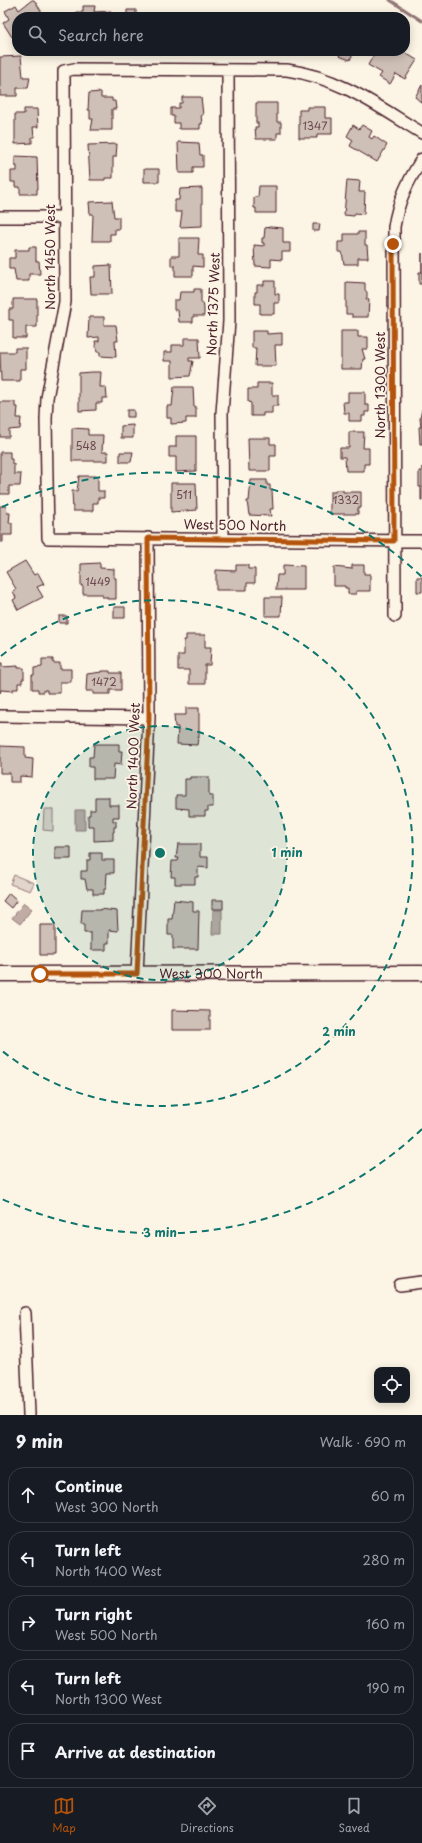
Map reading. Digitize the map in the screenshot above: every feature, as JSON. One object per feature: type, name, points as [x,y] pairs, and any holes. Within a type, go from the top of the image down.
[{"type":"street","name":"North 1450 West","points":[[48,538],[47,398],[65,302],[64,72],[74,69],[228,70]]},
{"type":"street","points":[[228,70],[287,70],[308,73],[328,79],[348,88],[422,133]]},
{"type":"street","name":"North 1375 West","points":[[223,539],[222,413],[229,321],[228,70]]},
{"type":"street","name":"North 1300 West","points":[[395,616],[394,228],[401,197],[408,181],[422,159]]},
{"type":"street","points":[[0,217],[64,217]]},
{"type":"street","name":"West 500 North","points":[[48,538],[422,540]]},
{"type":"street","name":"North 1400 West","points":[[137,974],[149,718],[148,538]]},
{"type":"street","points":[[0,716],[149,718]]},
{"type":"street","name":"West 300 North","points":[[0,974],[422,974]]},
{"type":"street","points":[[400,1285],[422,1282]]},
{"type":"street","points":[[25,1313],[29,1415]]},
{"type":"shaded area","points":[[44,809],[53,809],[53,831],[43,830]]},
{"type":"shaded area","points":[[75,810],[85,810],[85,830],[75,830]]},
{"type":"shaded area","points":[[14,875],[34,883],[30,891],[10,884]]},
{"type":"shaded area","points":[[24,903],[32,909],[20,924],[12,918]]},
{"type":"shaded area","points":[[213,910],[222,910],[222,934],[212,934]]},
{"type":"building","points":[[34,0],[42,12],[12,12],[12,37],[3,23],[9,19],[5,11],[16,5],[19,10]]},
{"type":"building","points":[[83,6],[95,6],[94,12],[83,12]]},
{"type":"building","points":[[127,10],[136,10],[136,12],[127,12]]},
{"type":"building","points":[[21,56],[23,77],[30,77],[28,88],[17,88],[17,96],[0,96],[0,57]]},
{"type":"building","points":[[339,56],[352,56],[350,60]]},
{"type":"building","points":[[373,56],[410,56],[417,60],[405,79],[396,74],[390,84],[379,77],[382,73],[368,65]]},
{"type":"building","points":[[422,85],[422,103],[415,97]]},
{"type":"building","points":[[101,92],[101,98],[112,98],[112,101],[115,101],[116,109],[112,109],[112,130],[91,130],[93,119],[90,119],[90,110],[88,110],[89,93]]},
{"type":"building","points":[[182,97],[201,97],[203,115],[201,115],[202,124],[200,124],[200,129],[179,129],[179,123],[174,123],[174,116],[171,116],[171,108],[179,108],[179,103],[182,103]]},
{"type":"building","points":[[256,103],[277,103],[277,122],[281,122],[281,133],[277,133],[277,139],[256,139],[255,127],[258,127],[258,123],[256,123]]},
{"type":"building","points":[[307,107],[325,107],[325,118],[332,118],[332,134],[317,134],[317,138],[299,138],[299,110],[307,110]]},
{"type":"building","points":[[24,109],[37,109],[38,127],[33,127],[34,137],[32,137],[32,143],[15,144],[15,114],[24,114]]},
{"type":"building","points":[[353,125],[359,129],[362,125],[372,131],[369,137],[372,139],[374,136],[387,145],[377,162],[350,146],[353,140],[347,136]]},
{"type":"building","points":[[178,142],[199,143],[200,155],[203,155],[203,167],[193,167],[193,173],[179,173]]},
{"type":"building","points":[[117,144],[116,157],[113,157],[113,178],[105,178],[105,180],[90,180],[88,145]]},
{"type":"building","points":[[15,156],[37,157],[37,194],[20,194],[20,187],[15,187],[15,182],[11,182],[11,171],[17,171],[17,166],[15,166]]},
{"type":"building","points":[[144,169],[159,169],[159,182],[144,182]]},
{"type":"building","points":[[347,180],[360,181],[359,192],[365,192],[364,214],[355,213],[354,216],[344,215]]},
{"type":"building","points":[[259,186],[276,186],[276,213],[256,213],[256,208],[254,208],[254,197],[258,197]]},
{"type":"building","points":[[202,188],[202,226],[180,227],[182,212],[175,212],[175,200],[179,200],[180,189]]},
{"type":"building","points":[[112,201],[114,217],[119,217],[119,229],[115,229],[115,234],[110,234],[110,241],[92,241],[93,214],[90,214],[89,202]]},
{"type":"building","points":[[313,224],[320,224],[319,231],[313,231]]},
{"type":"building","points":[[265,228],[283,228],[283,243],[290,243],[290,252],[282,252],[282,260],[271,259],[271,267],[255,266],[254,245],[264,246],[264,243],[262,243],[262,238],[264,238]]},
{"type":"building","points":[[358,232],[365,232],[365,245],[367,245],[368,258],[358,258],[358,264],[344,264],[342,252],[338,252],[338,242],[344,242],[344,234],[358,234]]},
{"type":"building","points":[[179,238],[199,238],[198,255],[203,255],[203,267],[193,266],[193,276],[175,276],[175,266],[171,266],[171,256],[179,256]]},
{"type":"building","points":[[29,247],[36,247],[36,261],[39,261],[40,274],[29,274],[29,281],[16,281],[14,269],[9,269],[9,258],[15,258],[15,250],[29,250]]},
{"type":"building","points":[[111,265],[112,294],[91,294],[90,277],[95,277],[95,266]]},
{"type":"building","points":[[419,272],[422,272],[422,284],[419,284]]},
{"type":"building","points":[[264,281],[275,281],[275,294],[279,294],[279,303],[274,303],[274,314],[260,314],[260,304],[255,304],[255,292],[257,292],[257,285],[264,285]]},
{"type":"building","points":[[346,282],[365,283],[365,290],[367,292],[366,299],[369,299],[368,317],[352,317],[352,314],[346,314]]},
{"type":"building","points":[[194,289],[201,289],[201,303],[203,303],[204,316],[193,316],[193,322],[179,322],[178,310],[174,310],[174,300],[179,300],[180,292],[194,292]]},
{"type":"building","points":[[13,299],[37,299],[37,327],[26,327],[26,338],[13,338],[13,320],[9,320],[9,309],[13,309]]},
{"type":"building","points":[[89,317],[104,317],[104,325],[116,325],[118,341],[115,341],[116,357],[100,356],[100,352],[97,352],[95,341],[99,341],[99,337],[88,338]]},
{"type":"building","points":[[252,331],[267,331],[267,334],[282,333],[282,345],[275,345],[276,366],[255,366],[256,348],[252,348]]},
{"type":"building","points":[[341,331],[358,331],[358,337],[368,337],[368,349],[362,349],[365,359],[363,359],[362,369],[341,369]]},
{"type":"building","points":[[184,338],[199,338],[200,358],[189,358],[189,361],[193,361],[190,376],[172,377],[172,361],[164,361],[164,352],[172,352],[172,345],[184,345]]},
{"type":"building","points":[[15,348],[26,348],[26,369],[20,369],[20,381],[1,381],[0,352],[15,352]]},
{"type":"building","points":[[101,372],[100,387],[106,387],[107,398],[102,398],[102,403],[96,403],[96,410],[79,411],[79,373]]},
{"type":"building","points":[[257,383],[272,383],[272,395],[278,395],[278,406],[272,406],[272,413],[263,413],[263,416],[251,416],[251,403],[248,402],[248,389],[257,389]]},
{"type":"building","points":[[174,387],[193,387],[196,418],[186,418],[186,423],[171,424],[171,418],[167,418],[167,406],[172,406]]},
{"type":"building","points":[[348,392],[365,392],[365,405],[369,405],[369,412],[365,412],[365,416],[362,416],[362,421],[349,421],[349,413],[344,413],[343,402],[348,402]]},
{"type":"building","points":[[0,402],[15,402],[15,407],[18,407],[17,418],[21,418],[20,429],[9,430],[9,437],[0,437]]},
{"type":"building","points":[[422,409],[422,444],[420,444],[419,427],[421,427],[420,419]]},
{"type":"building","points":[[127,410],[134,410],[134,417],[127,417]]},
{"type":"building","points":[[133,425],[133,438],[121,438],[121,426]]},
{"type":"building","points":[[72,428],[88,429],[88,435],[103,435],[102,452],[108,452],[108,461],[72,461]]},
{"type":"building","points":[[349,432],[364,432],[363,448],[369,448],[369,464],[364,464],[364,471],[346,471],[345,457],[340,457],[340,448],[349,448]]},
{"type":"building","points":[[176,436],[196,436],[196,471],[176,472],[176,457],[169,457],[169,447],[176,447]]},
{"type":"building","points":[[248,438],[270,438],[270,444],[276,444],[276,456],[270,456],[270,471],[249,471]]},
{"type":"building","points":[[0,452],[10,452],[10,459],[12,459],[12,464],[14,464],[14,474],[21,474],[20,486],[9,486],[9,494],[0,494]]},
{"type":"building","points":[[120,452],[133,452],[131,462],[120,462]]},
{"type":"building","points":[[419,471],[422,471],[422,500],[421,500]]},
{"type":"building","points":[[79,476],[98,476],[98,491],[104,491],[104,498],[98,498],[98,503],[93,503],[93,511],[73,511],[72,491],[77,491]]},
{"type":"building","points":[[251,480],[267,480],[267,485],[270,485],[270,490],[272,490],[273,509],[270,509],[271,516],[249,515],[247,501],[249,501]]},
{"type":"building","points":[[171,483],[196,483],[197,510],[171,512]]},
{"type":"building","points":[[335,490],[343,490],[343,492],[361,492],[361,508],[358,508],[358,514],[330,514],[330,492],[335,492]]},
{"type":"building","points":[[0,506],[6,506],[7,513],[10,513],[9,523],[12,523],[12,535],[3,535],[3,542],[0,542]]},
{"type":"building","points":[[25,561],[34,575],[38,573],[44,584],[37,587],[43,597],[18,610],[13,600],[16,598],[13,591],[16,589],[6,572]]},
{"type":"building","points":[[100,563],[100,568],[114,569],[114,578],[116,578],[116,599],[107,599],[107,597],[102,597],[102,594],[83,594],[83,586],[81,586],[81,564]]},
{"type":"building","points":[[236,565],[248,565],[248,569],[255,569],[255,583],[247,583],[247,590],[216,590],[216,570],[236,571]]},
{"type":"building","points":[[283,565],[304,566],[304,590],[276,590],[277,575],[283,575]]},
{"type":"building","points":[[352,565],[364,565],[364,574],[370,574],[370,591],[356,591],[356,594],[348,594],[348,588],[345,588],[345,586],[334,586],[334,567],[352,569]]},
{"type":"building","points":[[417,577],[422,577],[422,592],[417,592]]},
{"type":"building","points":[[265,597],[282,597],[281,616],[265,616]]},
{"type":"building","points":[[114,607],[125,607],[125,618],[114,618]]},
{"type":"building","points":[[59,616],[67,616],[67,623],[59,623]]},
{"type":"building","points":[[186,635],[205,635],[205,647],[211,647],[210,665],[205,665],[205,684],[189,684],[189,670],[178,670],[178,655],[184,655],[184,640],[186,640]]},
{"type":"building","points":[[42,659],[53,659],[53,663],[60,663],[60,669],[71,669],[71,682],[60,682],[60,693],[47,693],[47,690],[44,690],[44,692],[38,692],[38,689],[32,689],[32,675],[34,675],[34,668],[42,667]]},
{"type":"building","points":[[0,663],[2,663],[2,667],[18,666],[18,668],[24,668],[24,679],[22,679],[22,683],[18,683],[18,689],[13,689],[13,691],[1,690],[0,693]]},
{"type":"building","points":[[102,671],[121,673],[121,690],[110,690],[110,694],[93,694],[93,691],[86,691],[87,674]]},
{"type":"building","points":[[186,708],[199,708],[199,738],[198,737],[197,745],[177,744],[178,727],[175,727],[174,715],[186,715]]},
{"type":"building","points":[[94,744],[119,744],[119,751],[122,751],[121,765],[114,764],[113,779],[93,779],[93,767],[89,767],[89,757],[93,757]]},
{"type":"building","points":[[0,746],[25,747],[25,758],[33,759],[32,777],[20,776],[20,782],[10,782],[10,773],[0,773]]},
{"type":"building","points":[[190,777],[209,777],[209,796],[213,796],[213,807],[208,807],[208,811],[205,811],[205,816],[189,816],[189,809],[176,808],[176,795],[185,795],[185,779],[190,779]]},
{"type":"building","points":[[95,797],[109,797],[109,805],[119,805],[119,817],[113,817],[113,821],[116,821],[116,827],[114,827],[113,840],[94,841],[94,826],[88,826],[88,815],[90,815],[90,810],[95,810]]},
{"type":"building","points":[[178,844],[200,844],[200,857],[208,857],[208,868],[198,867],[198,877],[195,877],[195,884],[175,884],[175,877],[171,877],[172,861],[178,861],[179,858],[176,858]]},
{"type":"building","points":[[55,847],[71,847],[71,859],[55,859]]},
{"type":"building","points":[[90,853],[102,853],[102,860],[114,860],[114,873],[107,873],[106,889],[104,889],[104,894],[93,894],[93,889],[87,889],[85,879],[81,879],[81,871],[87,871],[87,860],[90,860]]},
{"type":"building","points":[[9,893],[17,900],[11,908],[3,901]]},
{"type":"building","points":[[174,900],[193,902],[193,911],[199,911],[198,949],[173,949],[173,935],[168,935],[168,919],[172,919]]},
{"type":"building","points":[[212,900],[223,900],[223,909],[212,909]]},
{"type":"building","points":[[100,909],[117,911],[118,931],[109,930],[109,943],[106,943],[106,950],[91,950],[91,933],[84,933],[84,924],[81,924],[82,910]]},
{"type":"building","points":[[40,925],[55,925],[55,955],[40,955]]},
{"type":"building","points":[[172,1010],[210,1011],[210,1030],[172,1030]]},
{"type":"waterway","points":[[390,0],[408,12]]},
{"type":"waterway","points":[[410,13],[422,21]]},
{"type":"route","points":[[40,974],[137,974],[149,718],[148,538],[394,541],[393,244]]}]
